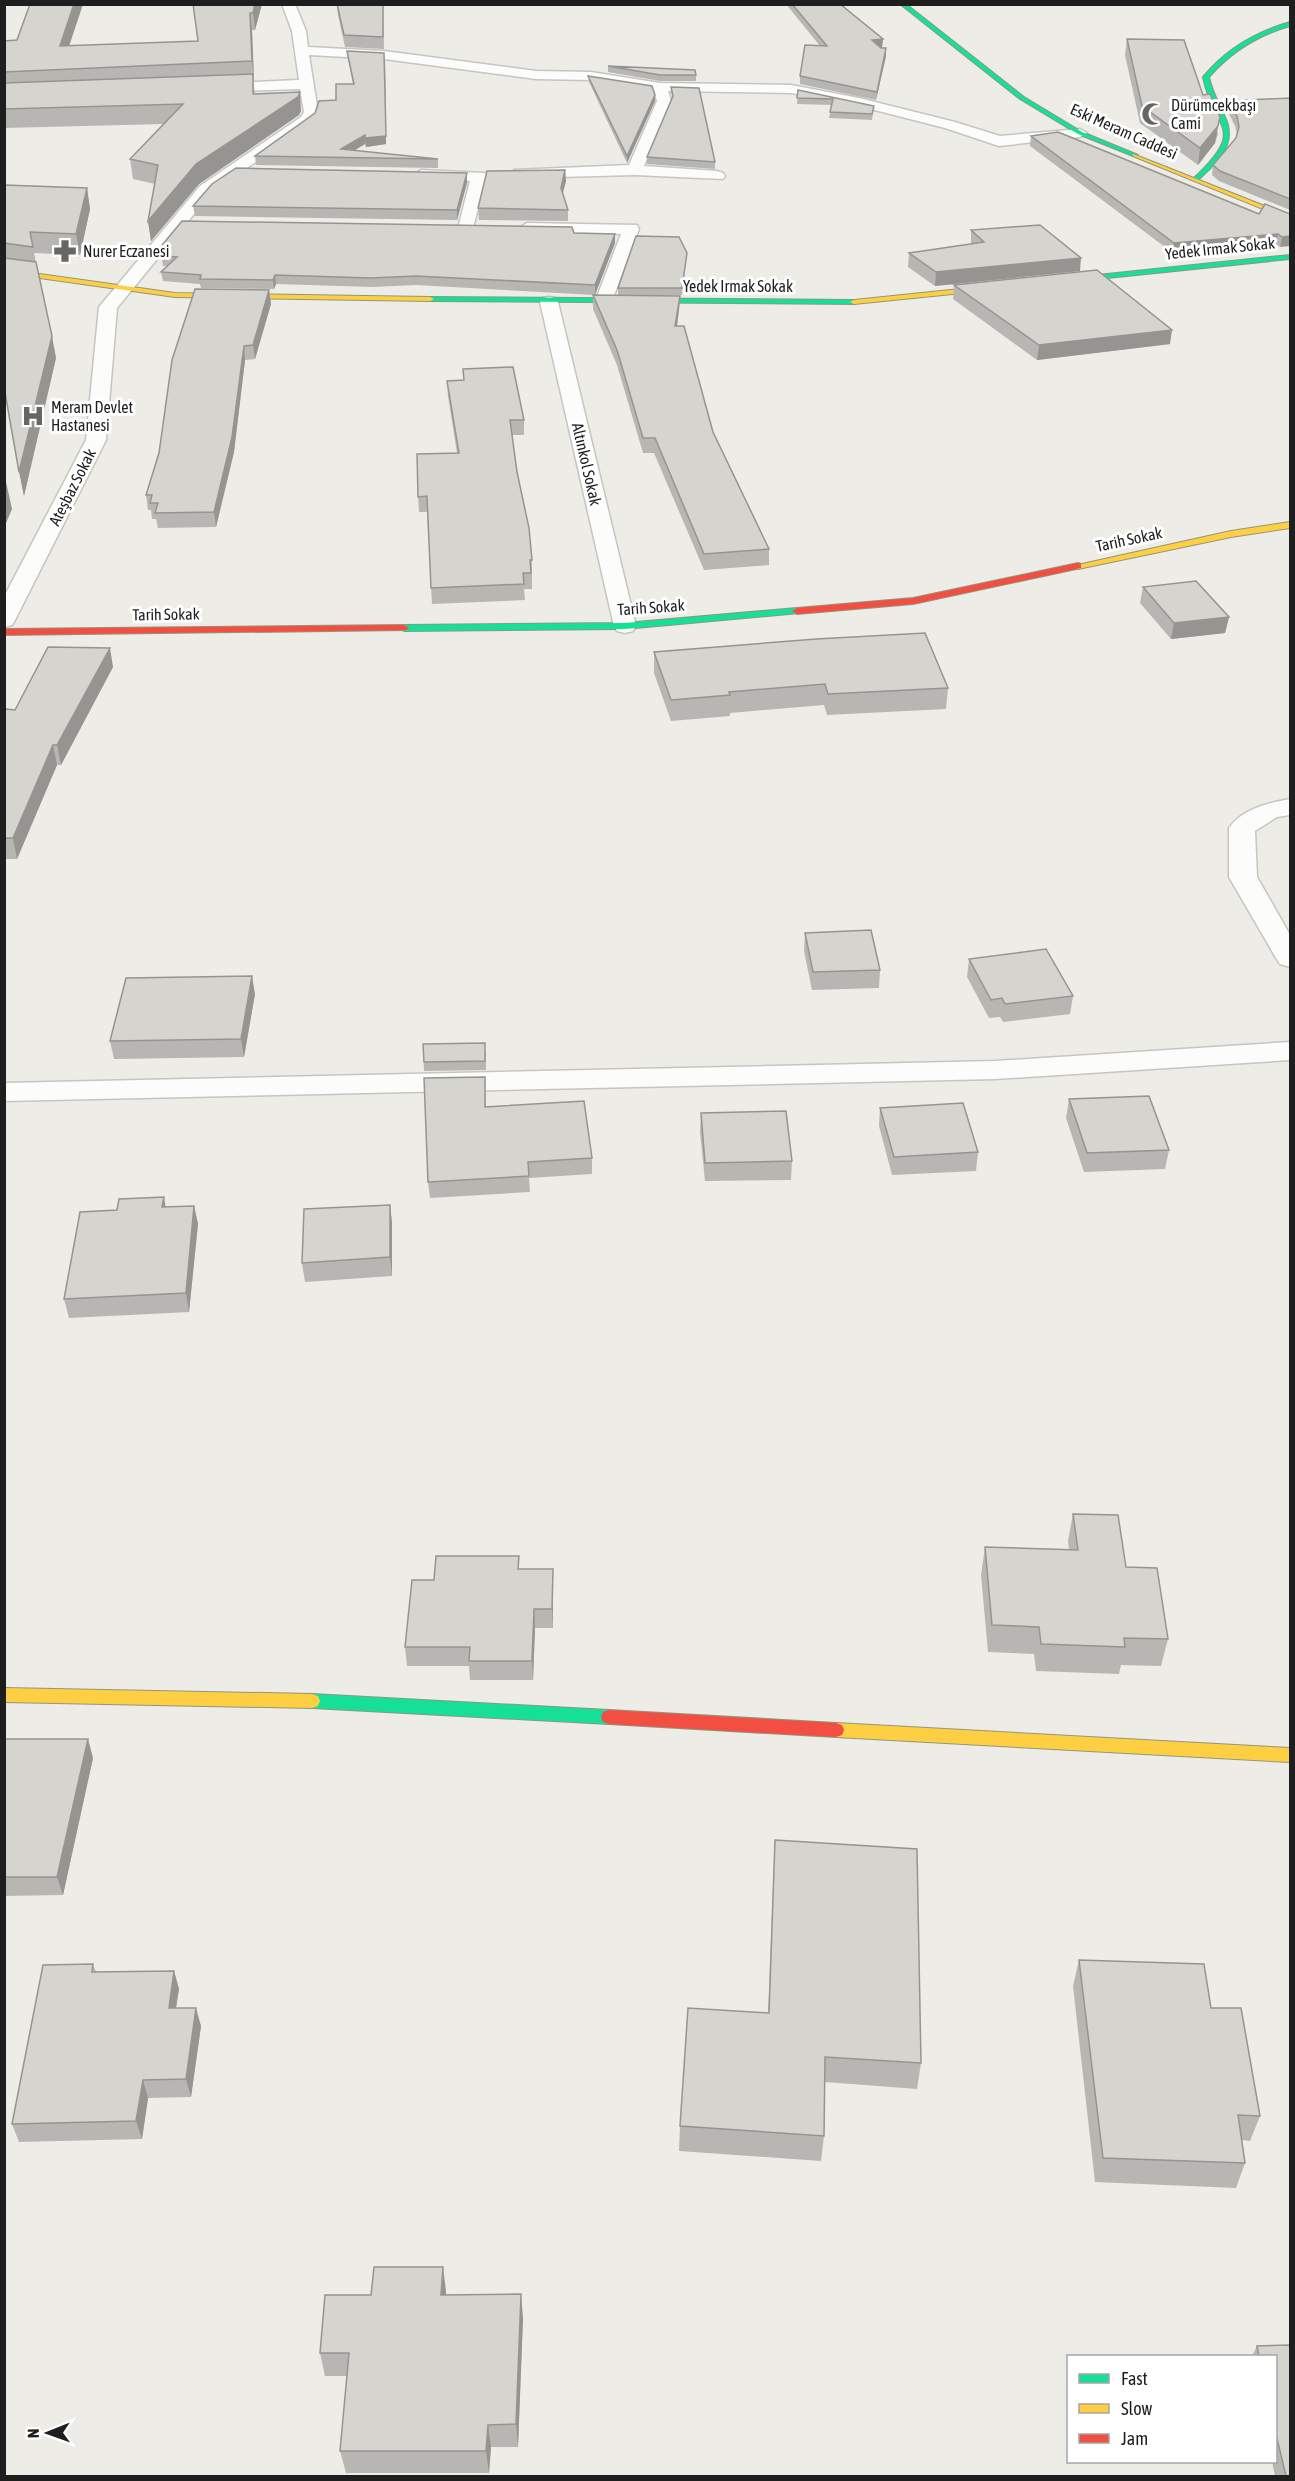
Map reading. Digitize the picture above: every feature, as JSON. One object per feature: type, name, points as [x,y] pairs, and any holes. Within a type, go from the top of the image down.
[{"type":"street","name":"Ateşbaz Sokak","points":[[4,620],[96,440],[108,307],[206,189],[306,120],[311,112],[299,31],[288,4]]},
{"type":"street","name":"Eski Meram Caddesi","points":[[902,4],[1022,98],[1080,133],[1290,218]]},
{"type":"street","points":[[1196,179],[1220,157],[1228,143],[1230,129],[1211,98],[1206,77],[1215,65],[1258,34],[1290,24]]},
{"type":"street","points":[[302,51],[384,55],[536,75],[591,76],[660,87],[791,89],[859,102],[939,122],[999,141],[1080,133]]},
{"type":"street","points":[[191,88],[308,84]]},
{"type":"street","points":[[635,170],[663,100],[660,87]]},
{"type":"street","points":[[409,175],[635,170],[717,176]]},
{"type":"street","points":[[233,171],[256,171]]},
{"type":"street","points":[[466,228],[490,175]]},
{"type":"street","points":[[177,223],[200,224]]},
{"type":"street","points":[[513,228],[631,230],[604,302]]},
{"type":"street","name":"Yedek Irmak Sokak","points":[[1042,283],[1290,257]]},
{"type":"street","name":"Yedek Irmak Sokak","points":[[4,271],[64,277],[122,289],[175,295],[549,302],[842,303],[1019,285]]},
{"type":"street","name":"Altınkol Sokak","points":[[549,302],[625,626]]},
{"type":"street","name":"Tarih Sokak","points":[[4,632],[625,626],[913,601],[1231,534],[1290,525]]},
{"type":"street","points":[[1290,807],[1269,811],[1242,828],[1243,877],[1290,958]]},
{"type":"street","points":[[4,1092],[995,1070],[1290,1051]]},
{"type":"street","points":[[4,1695],[337,1702],[1290,1755]]},
{"type":"building","points":[[30,4],[74,4],[60,46],[198,41],[193,4],[255,4],[253,13],[250,13],[252,61],[4,72],[4,41],[17,40]]},
{"type":"building","points":[[337,4],[383,4],[383,37],[344,35]]},
{"type":"building","points":[[792,4],[840,4],[883,39],[872,40],[881,48],[886,48],[877,92],[800,76],[805,45],[827,46]]},
{"type":"building","points":[[1127,39],[1184,40],[1203,95],[1210,94],[1220,117],[1218,126],[1200,148],[1142,106]]},
{"type":"building","points":[[347,51],[384,53],[386,136],[365,138],[365,135],[341,149],[438,159],[255,156],[315,113],[319,101],[336,100],[336,84],[354,84]]},
{"type":"building","points":[[608,66],[695,70],[696,75],[660,75]]},
{"type":"building","points":[[253,74],[253,94],[300,92],[298,97],[196,164],[148,221],[158,165],[130,159],[183,104],[4,109],[4,83]]},
{"type":"building","points":[[588,76],[652,86],[655,95],[627,156]]},
{"type":"building","points":[[671,87],[699,88],[715,162],[647,157],[673,96]]},
{"type":"building","points":[[798,90],[874,106],[872,114],[830,112],[833,99],[797,98]]},
{"type":"building","points":[[1290,98],[1290,199],[1220,171],[1213,165],[1236,138],[1239,127],[1237,116],[1228,101]]},
{"type":"building","points":[[1058,132],[1259,214],[1265,204],[1290,214],[1290,236],[1282,237],[1278,234],[1174,243],[1031,136]]},
{"type":"building","points":[[236,168],[467,173],[457,210],[193,206],[212,184]]},
{"type":"building","points":[[565,170],[561,188],[568,210],[478,208],[487,171]]},
{"type":"building","points":[[4,185],[87,188],[76,234],[30,232],[33,247],[4,243]]},
{"type":"building","points":[[182,221],[572,227],[574,233],[615,234],[595,285],[416,276],[371,278],[275,275],[273,280],[200,279],[201,275],[161,272],[177,257],[162,256],[167,250],[158,250]]},
{"type":"building","points":[[1040,225],[1081,258],[936,272],[909,253],[984,242],[971,230]]},
{"type":"building","points":[[636,236],[679,237],[687,253],[682,288],[618,288]]},
{"type":"building","points":[[4,258],[36,262],[52,336],[19,472],[4,387]]},
{"type":"building","points":[[1097,270],[1172,330],[1039,345],[954,285]]},
{"type":"building","points":[[195,289],[269,290],[253,345],[244,346],[232,437],[214,512],[155,513],[158,503],[150,503],[152,495],[146,495],[159,453],[172,360]]},
{"type":"building","points":[[593,295],[680,296],[675,326],[684,326],[713,432],[769,549],[704,554],[655,438],[643,438],[617,350]]},
{"type":"building","points":[[513,367],[524,420],[510,420],[517,472],[529,528],[531,573],[523,573],[524,584],[431,588],[427,496],[418,497],[417,454],[459,453],[447,381],[464,380],[463,369]]},
{"type":"building","points":[[1196,581],[1229,617],[1174,623],[1143,587]]},
{"type":"building","points":[[925,633],[948,688],[828,694],[825,684],[729,692],[730,695],[671,700],[654,652],[816,639]]},
{"type":"building","points":[[48,647],[110,648],[57,745],[53,745],[13,838],[4,838],[4,711],[6,709],[15,710]]},
{"type":"building","points":[[871,930],[880,970],[813,972],[805,933]]},
{"type":"building","points":[[1046,949],[1073,996],[1005,1004],[1002,998],[991,1000],[969,959]]},
{"type":"building","points":[[252,976],[241,1039],[110,1041],[126,978]]},
{"type":"building","points":[[485,1043],[485,1061],[424,1062],[423,1044]]},
{"type":"building","points":[[485,1077],[485,1107],[584,1101],[592,1158],[528,1162],[529,1176],[428,1182],[424,1078]]},
{"type":"building","points":[[1149,1096],[1169,1150],[1087,1153],[1069,1099]]},
{"type":"building","points":[[963,1103],[978,1152],[894,1157],[880,1108]]},
{"type":"building","points":[[786,1111],[792,1161],[705,1163],[701,1113]]},
{"type":"building","points":[[164,1197],[162,1207],[194,1206],[186,1293],[64,1299],[80,1212],[117,1210],[119,1199]]},
{"type":"building","points":[[390,1205],[390,1257],[302,1263],[304,1209]]},
{"type":"building","points":[[1073,1514],[1118,1515],[1126,1567],[1157,1568],[1168,1639],[1124,1638],[1125,1647],[1041,1644],[1039,1627],[992,1625],[985,1547],[1078,1550]]},
{"type":"building","points":[[436,1556],[519,1556],[518,1569],[553,1569],[552,1609],[534,1609],[532,1661],[469,1661],[470,1647],[405,1647],[412,1580],[434,1580]]},
{"type":"building","points":[[4,1739],[88,1739],[57,1877],[4,1877]]},
{"type":"building","points":[[775,1840],[917,1849],[921,2063],[825,2057],[824,2136],[680,2126],[688,2008],[769,2013]]},
{"type":"building","points":[[1079,1960],[1204,1964],[1211,2008],[1241,2008],[1260,2116],[1238,2115],[1245,2163],[1103,2158]]},
{"type":"building","points":[[93,1964],[92,1972],[174,1971],[169,2008],[196,2008],[186,2079],[143,2080],[136,2121],[12,2124],[43,1965]]},
{"type":"building","points":[[374,2267],[443,2267],[441,2295],[521,2294],[516,2424],[488,2425],[486,2451],[340,2451],[349,2353],[320,2353],[325,2295],[371,2295]]},
{"type":"building","points":[[1290,2345],[1290,2476],[1286,2476],[1277,2438],[1277,2355],[1259,2355],[1257,2346]]},
{"type":"traffic: fast","points":[[902,4],[1022,98],[1080,133],[1135,155]]},
{"type":"traffic: fast","points":[[1196,179],[1222,151],[1227,135],[1226,126],[1210,93],[1206,77],[1224,58],[1244,43],[1278,27],[1290,24]]},
{"type":"traffic: fast","points":[[1059,281],[1290,257]]},
{"type":"traffic: fast","points":[[430,299],[854,302]]},
{"type":"traffic: fast","points":[[404,628],[625,626],[797,611]]},
{"type":"traffic: fast","points":[[312,1701],[609,1717]]},
{"type":"traffic: slow","points":[[1135,155],[1290,218]]},
{"type":"traffic: slow","points":[[4,271],[175,295],[430,299]]},
{"type":"traffic: slow","points":[[854,302],[999,287]]},
{"type":"traffic: slow","points":[[1078,566],[1231,534],[1290,525]]},
{"type":"traffic: slow","points":[[4,1695],[312,1701]]},
{"type":"traffic: slow","points":[[836,1730],[1290,1755]]},
{"type":"traffic: jam","points":[[797,611],[913,601],[1078,566]]},
{"type":"traffic: jam","points":[[4,632],[404,628]]},
{"type":"traffic: jam","points":[[609,1717],[836,1730]]},
{"type":"place","name":"Dürümcekbaşı Cami","points":[[1153,114]]},
{"type":"place","name":"Nurer Eczanesi","points":[[65,251]]},
{"type":"place","name":"Meram Devlet Hastanesi","points":[[33,416]]}]
